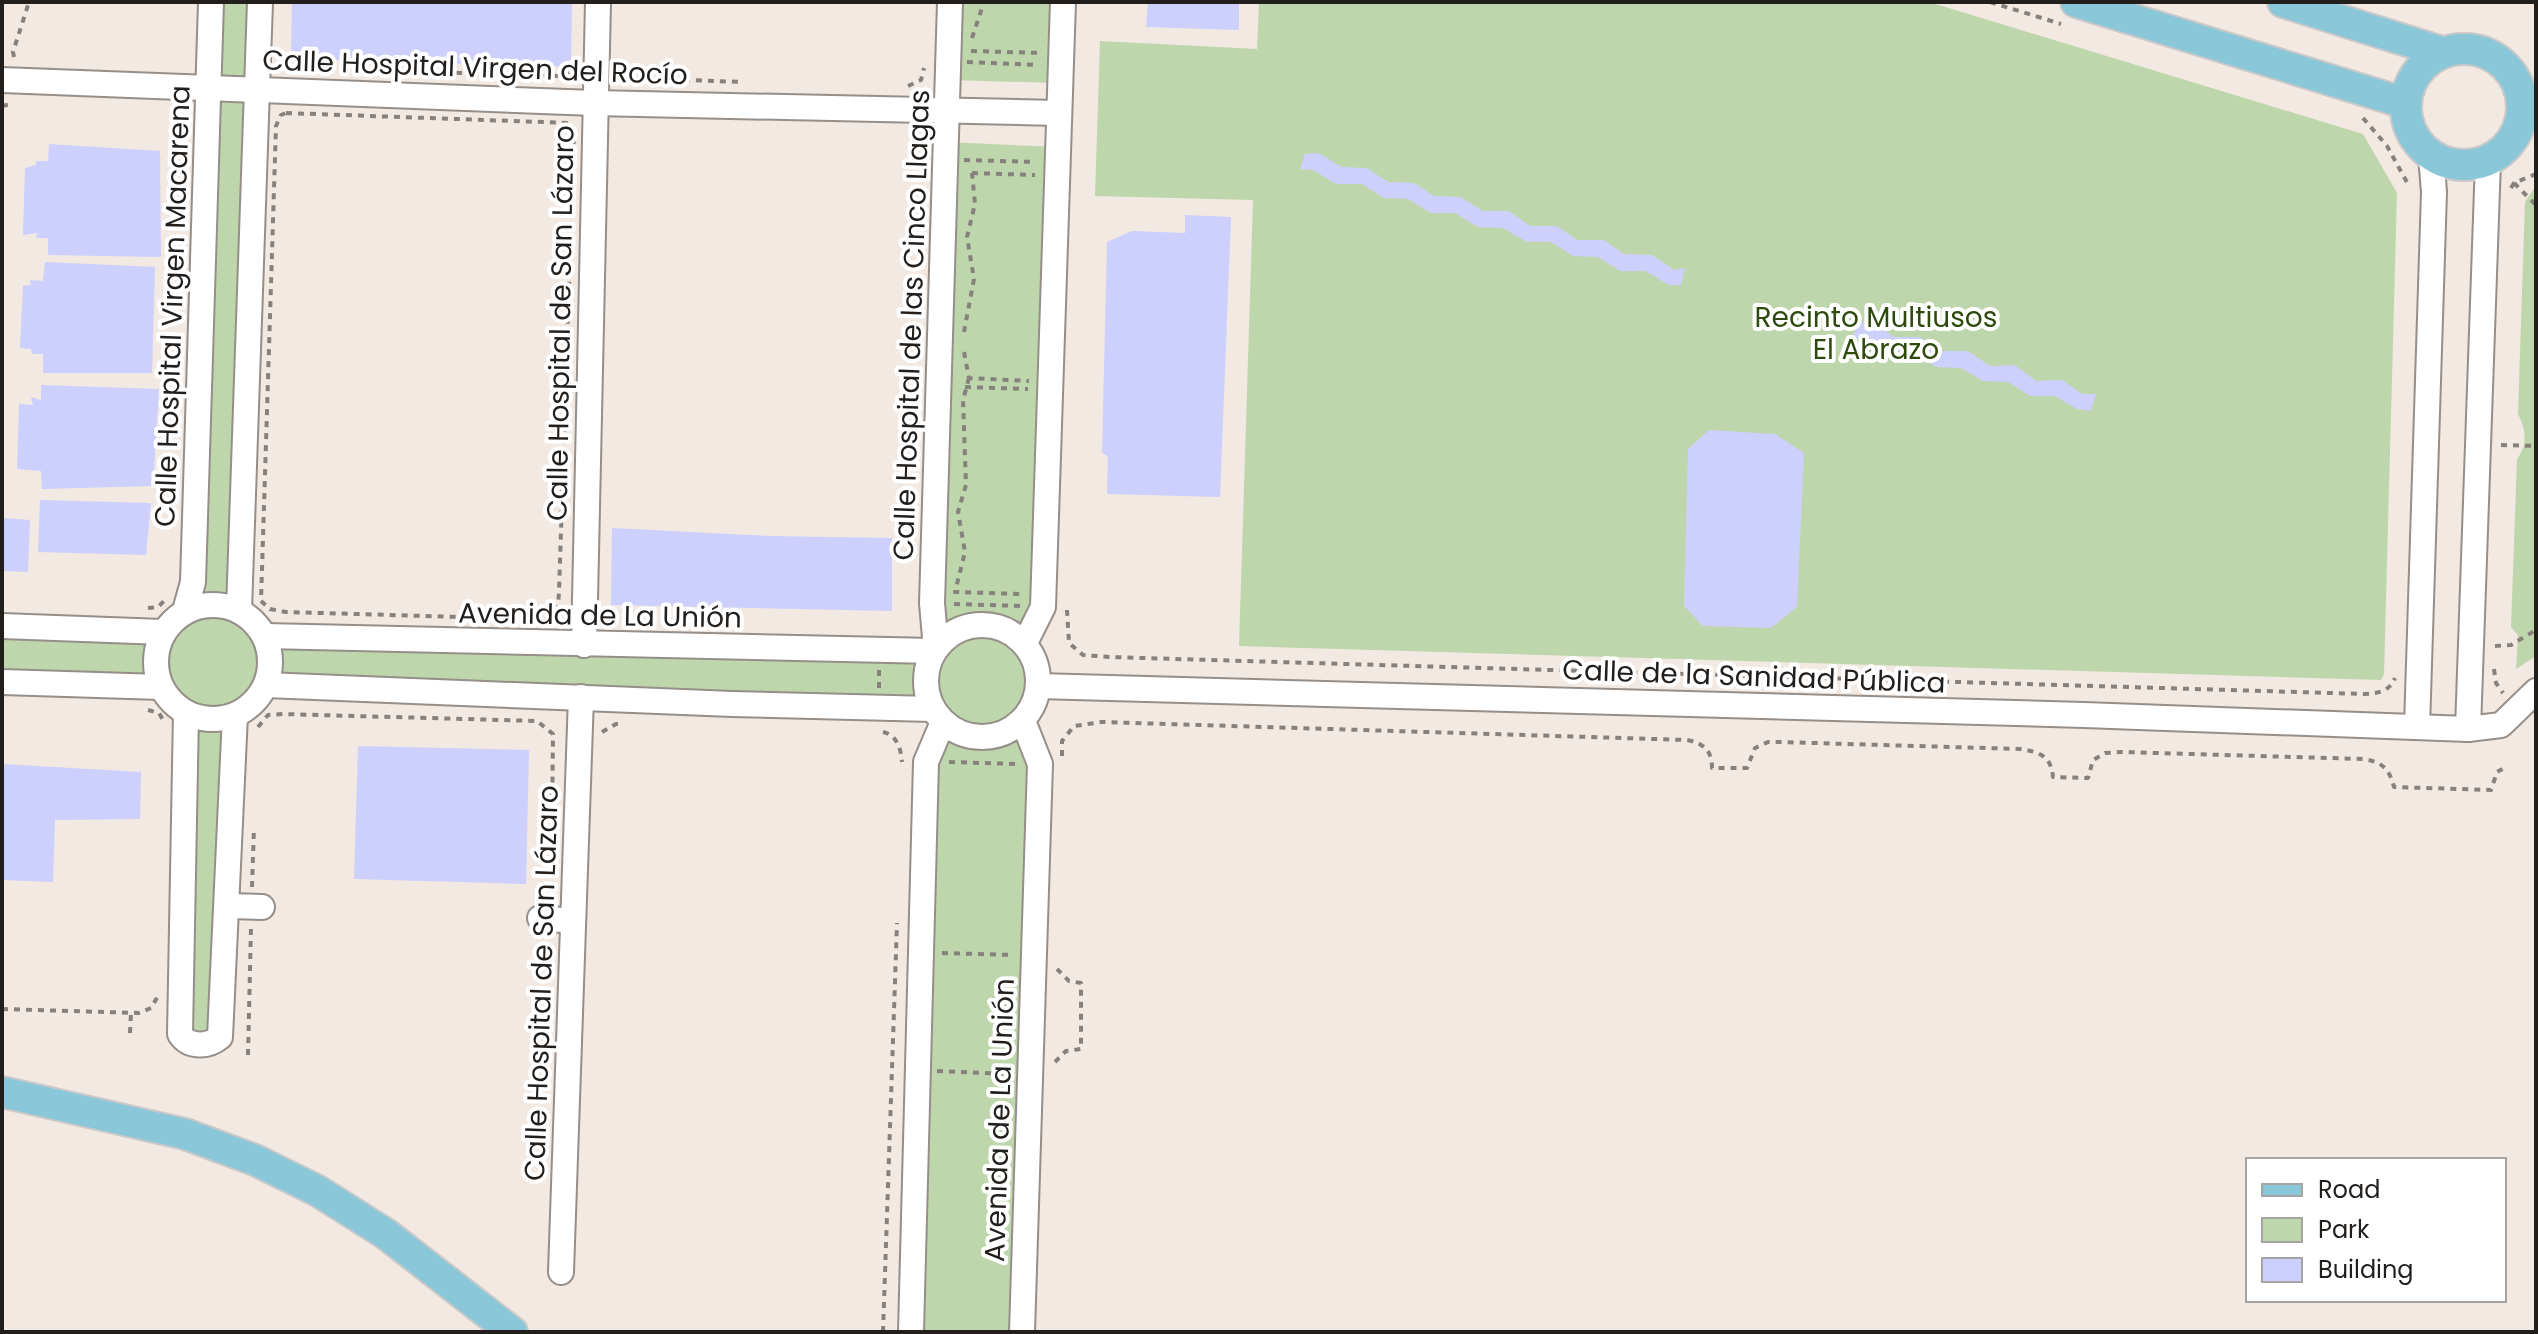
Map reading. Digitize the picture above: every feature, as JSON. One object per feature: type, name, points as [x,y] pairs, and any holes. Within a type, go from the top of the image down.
[{"type":"main road","points":[[2283,2],[2442,52],[2471,49],[2486,53],[2523,73],[2519,87],[2522,106],[2520,125],[2524,142],[2474,165],[2444,163],[2431,156],[2411,133],[2405,103],[2408,86],[2416,72],[2442,52]]},
{"type":"main road","points":[[2071,13],[2405,103]]},
{"type":"main road","points":[[2,1092],[185,1134],[255,1160],[318,1191],[386,1234],[512,1332]]},
{"type":"street","name":"Calle Hospital Virgen Macarena","points":[[176,604],[193,582],[211,2]]},
{"type":"street","points":[[239,610],[260,2]]},
{"type":"street","name":"Calle Hospital de San Lázaro","points":[[584,645],[598,2]]},
{"type":"street","name":"Calle Hospital de las Cinco Llagas","points":[[935,650],[932,603],[939,386],[955,166],[937,61],[950,2]]},
{"type":"street","points":[[1025,643],[1046,603],[1045,385],[1052,169],[1059,113],[1054,60],[1063,2]]},
{"type":"street","name":"Calle Hospital Virgen del Rocío","points":[[2,80],[594,103],[1059,113]]},
{"type":"street","points":[[2417,727],[2409,668],[2434,192],[2431,156]]},
{"type":"street","points":[[2468,729],[2488,161]]},
{"type":"street","points":[[2,626],[149,624],[176,604],[212,605],[239,610],[254,621],[265,636],[270,652],[266,685],[248,708],[235,715],[219,719],[176,718]]},
{"type":"street","points":[[147,694],[157,647],[149,624]]},
{"type":"street","points":[[978,625],[995,626],[1011,632],[1025,643],[1035,659],[1038,686],[1032,708],[1023,721],[1008,732],[992,737],[974,737],[957,732],[938,715],[927,695],[926,680],[935,650],[946,638],[961,629],[978,625]]},
{"type":"street","name":"Avenida de La Unión","points":[[265,636],[531,644],[935,650]]},
{"type":"street","points":[[2,682],[147,694],[174,704],[180,1034],[190,1043],[213,1043],[220,1037],[247,907],[235,715]]},
{"type":"street","points":[[266,685],[628,698],[878,719],[938,715]]},
{"type":"street","name":"Calle de la Sanidad Pública","points":[[1038,686],[2084,715],[2468,729],[2501,725],[2536,691]]},
{"type":"street","name":"Calle Hospital de San Lázaro","points":[[561,1272],[581,697]]},
{"type":"street","points":[[911,1332],[922,952],[914,762],[938,715]]},
{"type":"street","name":"Avenida de La Unión","points":[[1022,1332],[1040,1075],[1051,764],[1023,721]]},
{"type":"street","points":[[540,918],[573,921]]},
{"type":"path","points":[[20,61],[13,57],[13,52],[29,2]]},
{"type":"path","points":[[981,2],[982,8],[968,51],[1054,60]]},
{"type":"path","points":[[1990,2],[2071,13]]},
{"type":"path","points":[[621,52],[621,72],[629,78],[751,82]]},
{"type":"path","points":[[897,86],[913,85],[921,80],[937,61],[1054,60]]},
{"type":"path","points":[[423,72],[561,76],[573,72],[576,65]]},
{"type":"path","points":[[2,106],[19,104]]},
{"type":"path","points":[[304,113],[570,123],[574,131],[558,606],[552,615],[531,619],[286,612],[270,609],[261,601],[276,139],[277,120],[281,115],[304,113]]},
{"type":"path","points":[[2357,116],[2367,120],[2387,146],[2404,173],[2410,191],[2434,192]]},
{"type":"path","points":[[955,166],[1052,169]]},
{"type":"path","points":[[955,166],[972,173],[1052,169]]},
{"type":"path","points":[[972,173],[975,204],[967,237],[974,279],[962,343],[969,378],[963,411],[966,485],[958,512],[965,552],[955,592],[1046,603]]},
{"type":"path","points":[[2486,193],[2509,194],[2514,183],[2536,174]]},
{"type":"path","points":[[2514,183],[2536,205]]},
{"type":"path","points":[[969,378],[1045,385]]},
{"type":"path","points":[[939,386],[1045,385]]},
{"type":"path","points":[[2501,445],[2536,446]]},
{"type":"path","points":[[932,603],[1046,603]]},
{"type":"path","points":[[1046,603],[1069,643],[1083,655],[1109,657],[2365,694],[2380,693],[2409,668]]},
{"type":"path","points":[[149,624],[158,607],[176,604]]},
{"type":"path","points":[[531,619],[531,644]]},
{"type":"path","points":[[2495,646],[2511,645],[2536,630]]},
{"type":"path","points":[[879,650],[878,719],[914,762],[1051,764],[1062,741],[1074,726],[1102,722],[1687,740],[1701,743],[1709,752],[1712,768],[1747,768],[1755,748],[1768,742],[2020,749],[2036,751],[2047,757],[2053,777],[2088,778],[2093,760],[2105,753],[2122,752],[2363,759],[2381,762],[2389,771],[2394,787],[2491,790],[2497,772],[2506,767]]},
{"type":"path","points":[[2470,669],[2494,670],[2496,683],[2505,695]]},
{"type":"path","points":[[147,694],[159,713],[176,718]]},
{"type":"path","points":[[528,721],[530,695]]},
{"type":"path","points":[[599,740],[603,730],[628,723],[628,698]]},
{"type":"path","points":[[257,732],[258,724],[268,715],[283,714],[537,721],[553,734],[554,749]]},
{"type":"path","points":[[902,777],[914,762]]},
{"type":"path","points":[[248,1055],[250,993],[247,907],[254,819]]},
{"type":"path","points":[[883,1332],[897,919]]},
{"type":"path","points":[[893,1071],[1040,1075],[1066,1051],[1081,1049],[1081,983],[1069,981],[1045,956],[897,951]]},
{"type":"path","points":[[2,1009],[144,1012],[158,998],[158,991]]},
{"type":"path","points":[[130,1033],[131,1013]]},
{"type":"green space","points":[[211,2],[260,2],[239,610],[254,621],[265,636],[936,649],[946,142],[1058,147],[1043,607],[1025,643],[1035,663],[1038,683],[1034,702],[1023,721],[1040,764],[1022,1332],[911,1332],[933,709],[266,685],[248,708],[235,715],[222,1022],[190,1043],[186,713],[164,693],[2,682],[2,626],[163,632],[185,611]]},
{"type":"green space","points":[[950,2],[1063,2],[1060,83],[948,80]]},
{"type":"green space","name":"Recinto Multiusos El Abrazo","points":[[1259,2],[1929,2],[2363,134],[2397,193],[2384,674],[2381,680],[1239,646],[1253,200],[1095,196],[1100,41],[1257,49]]},
{"type":"green space","points":[[2536,186],[2536,656],[2516,669],[2518,635],[2511,627],[2517,459],[2525,437],[2518,414],[2525,202]]},
{"type":"building","points":[[292,2],[572,2],[571,67],[291,59]]},
{"type":"building","points":[[1148,2],[1239,2],[1239,30],[1146,27]]},
{"type":"building","points":[[49,144],[160,151],[161,257],[48,255],[48,238],[36,238],[37,233],[23,235],[25,168],[36,165],[36,161],[48,161]]},
{"type":"building","points":[[1319,153],[1341,167],[1367,168],[1388,182],[1414,183],[1434,196],[1461,197],[1483,211],[1509,211],[1530,226],[1557,226],[1577,240],[1604,240],[1624,254],[1652,255],[1674,270],[1685,268],[1681,285],[1669,285],[1645,271],[1620,271],[1598,257],[1573,256],[1551,242],[1527,242],[1503,228],[1478,227],[1455,213],[1431,213],[1408,199],[1384,198],[1362,184],[1336,184],[1313,170],[1300,169],[1305,154]]},
{"type":"building","points":[[1185,215],[1231,217],[1220,497],[1107,494],[1108,457],[1102,452],[1107,242],[1132,231],[1185,233]]},
{"type":"building","points":[[45,262],[155,267],[152,373],[43,373],[43,354],[32,354],[31,349],[20,348],[23,286],[31,285],[30,280],[43,281]]},
{"type":"building","points":[[1857,322],[1872,322],[1894,337],[1920,337],[1941,351],[1968,351],[1990,366],[2015,365],[2036,381],[2062,380],[2082,394],[2096,394],[2091,411],[2077,409],[2055,396],[2030,396],[2008,382],[1983,381],[1961,368],[1936,367],[1915,353],[1888,352],[1866,338],[1853,338]]},
{"type":"building","points":[[41,385],[159,389],[153,486],[42,489],[41,471],[17,469],[19,404],[33,405],[31,397],[41,400]]},
{"type":"building","points":[[1709,430],[1775,434],[1804,453],[1797,607],[1771,628],[1703,626],[1684,606],[1688,449]]},
{"type":"building","points":[[40,500],[151,503],[146,555],[38,552]]},
{"type":"building","points":[[2,518],[30,520],[28,572],[2,571]]},
{"type":"building","points":[[612,528],[892,538],[892,611],[611,605]]},
{"type":"building","points":[[358,746],[529,750],[526,884],[354,879]]},
{"type":"building","points":[[2,764],[141,772],[140,819],[55,820],[53,882],[2,880]]}]
